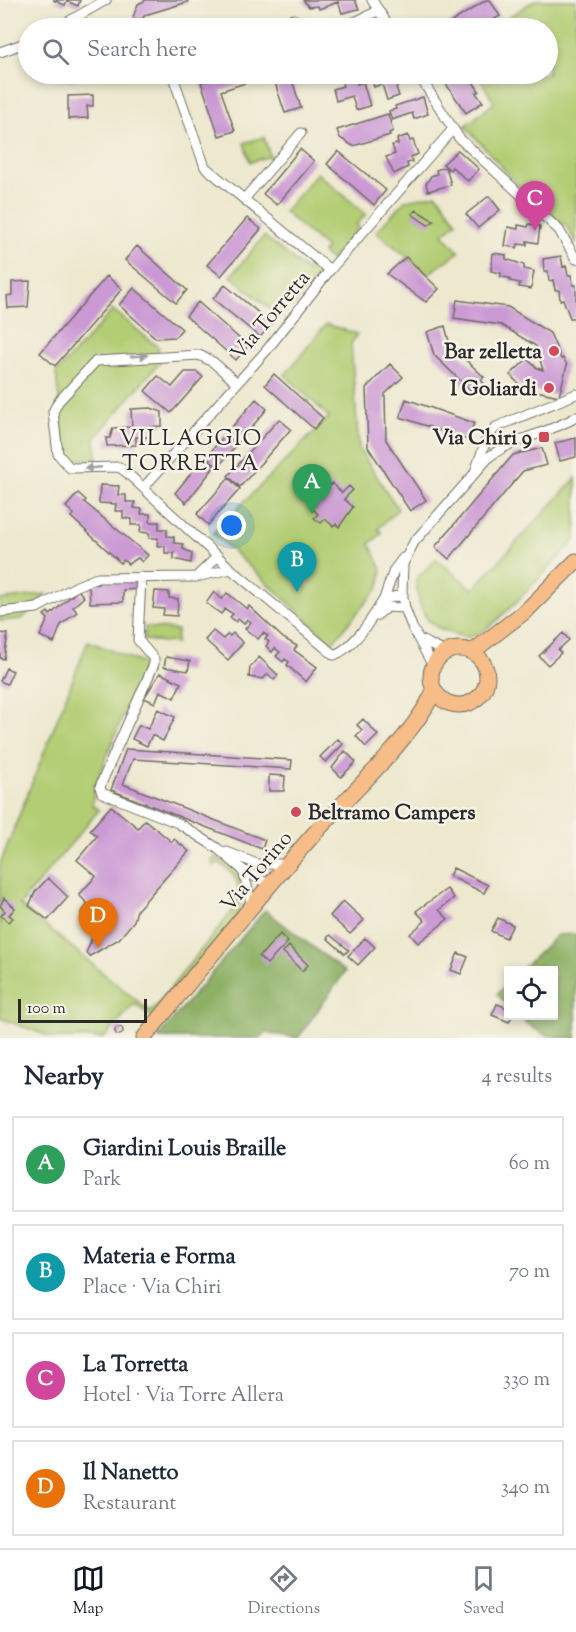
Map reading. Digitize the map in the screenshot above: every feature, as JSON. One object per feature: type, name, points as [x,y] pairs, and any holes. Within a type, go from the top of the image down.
[{"type":"main road","points":[[478,658],[576,561]]},
{"type":"main road","points":[[456,649],[478,658],[487,680],[478,698],[466,704],[446,702],[434,691],[431,678],[433,666],[445,652],[456,649]]},
{"type":"main road","name":"Via Torino","points":[[144,1038],[288,864],[405,735],[428,705],[434,691]]},
{"type":"main road","name":"Via Torino","points":[[405,735],[446,702]]},
{"type":"street","points":[[74,18],[106,0]]},
{"type":"street","points":[[372,0],[383,18]]},
{"type":"street","points":[[363,18],[378,11]]},
{"type":"street","points":[[0,52],[18,46]]},
{"type":"street","points":[[176,84],[205,167],[330,270]]},
{"type":"street","points":[[424,84],[459,138],[559,230],[576,259]]},
{"type":"street","name":"Via Torretta","points":[[144,487],[453,129]]},
{"type":"street","points":[[245,198],[302,133]]},
{"type":"street","name":"Via Torretta","points":[[237,382],[213,362],[198,355],[103,358],[96,361],[58,402],[53,418],[58,454],[64,463],[79,469],[119,467],[144,487],[231,569],[334,655],[342,652],[370,621]]},
{"type":"street","points":[[475,475],[487,437],[496,427],[576,394]]},
{"type":"street","points":[[370,621],[384,599],[394,570],[490,456],[507,444],[576,417]]},
{"type":"street","points":[[406,554],[402,579],[405,608],[412,627],[433,666]]},
{"type":"street","points":[[196,577],[218,556]]},
{"type":"street","points":[[0,612],[38,608],[77,586],[97,578],[196,577],[231,569]]},
{"type":"street","points":[[141,577],[138,640],[154,659],[154,664],[100,788],[102,793],[178,823],[217,848],[243,870],[270,885]]},
{"type":"street","points":[[384,599],[403,595]]},
{"type":"street","points":[[370,621],[387,607],[405,608]]},
{"type":"street","points":[[421,640],[445,652]]},
{"type":"street","points":[[217,848],[257,864],[288,864]]},
{"type":"street","points":[[257,864],[270,885]]},
{"type":"street","points":[[243,870],[252,907]]},
{"type":"green space","points":[[535,0],[576,0],[576,243],[567,227],[527,195],[465,126],[494,103],[484,84],[558,84],[558,18],[507,18]]},
{"type":"green space","points":[[264,137],[270,156],[250,162],[244,143]]},
{"type":"green space","points":[[317,173],[366,214],[356,225],[359,227],[331,260],[322,253],[326,248],[284,212]]},
{"type":"green space","points":[[437,194],[457,222],[443,234],[459,252],[428,274],[376,232],[406,200]]},
{"type":"green space","points":[[264,236],[307,271],[311,267],[319,274],[292,307],[289,305],[279,317],[231,276]]},
{"type":"green space","points":[[113,310],[158,347],[160,362],[95,438],[97,459],[72,460],[65,454],[56,373]]},
{"type":"green space","points":[[326,324],[357,334],[351,344],[359,449],[398,509],[378,529],[382,533],[370,544],[382,570],[379,587],[332,643],[213,533],[329,417],[285,375]]},
{"type":"green space","points":[[576,478],[576,539],[513,606],[486,629],[472,636],[454,634],[441,629],[429,620],[421,608],[416,579],[436,559],[473,589]]},
{"type":"green space","points":[[46,594],[22,619],[0,621],[0,600]]},
{"type":"green space","points":[[145,627],[177,630],[176,643],[144,640]]},
{"type":"green space","points":[[88,641],[144,664],[95,786],[92,805],[99,810],[20,905],[151,1012],[234,909],[238,894],[237,882],[225,867],[218,862],[214,866],[211,860],[216,857],[234,868],[242,883],[242,891],[235,920],[154,1019],[134,1004],[104,1038],[53,1038],[0,1018],[0,864]]},
{"type":"green space","points":[[265,910],[345,972],[298,1038],[266,1033],[260,1038],[157,1038]]},
{"type":"green space","points":[[576,934],[576,1038],[544,1034],[523,1020],[558,1020],[558,966],[525,966],[557,935]]},
{"type":"green space","points":[[504,987],[504,1002],[497,994]]},
{"type":"building","points":[[53,0],[80,0],[78,6],[67,1],[65,5]]},
{"type":"building","points":[[146,0],[187,0],[188,2],[145,15],[143,18],[134,18],[138,4]]},
{"type":"building","points":[[303,0],[355,0],[359,9],[342,13],[338,2],[319,9],[318,6],[309,7]]},
{"type":"building","points":[[486,0],[490,0],[500,16],[496,18],[458,18]]},
{"type":"building","points":[[202,84],[242,84],[221,91],[235,131],[219,136]]},
{"type":"building","points":[[275,84],[293,84],[301,108],[285,113]]},
{"type":"building","points":[[342,84],[364,84],[370,106],[356,110],[352,96],[336,101],[333,89],[343,86]]},
{"type":"building","points":[[382,84],[405,84],[396,87],[399,96],[387,100]]},
{"type":"building","points":[[446,84],[474,84],[479,91],[476,93],[483,102],[466,113]]},
{"type":"building","points":[[93,95],[93,106],[87,106],[88,118],[68,119],[68,96]]},
{"type":"building","points":[[423,97],[428,114],[414,119],[412,113],[392,120],[389,111],[396,109],[395,106]]},
{"type":"building","points":[[388,114],[393,131],[389,133],[390,135],[353,146],[340,138],[337,130]]},
{"type":"building","points":[[408,135],[410,141],[413,140],[418,154],[411,157],[412,162],[407,163],[408,167],[394,174],[386,157],[395,154],[392,145],[398,144],[397,139]]},
{"type":"building","points":[[300,149],[314,161],[277,205],[263,194]]},
{"type":"building","points":[[458,150],[479,169],[468,181],[452,167],[450,170],[443,164]]},
{"type":"building","points":[[338,151],[386,190],[374,205],[327,164]]},
{"type":"building","points":[[446,167],[451,185],[428,191],[426,184],[431,176],[437,174],[436,170]]},
{"type":"building","points":[[489,196],[500,210],[478,228],[466,214]]},
{"type":"building","points":[[416,210],[434,221],[428,225],[412,214]]},
{"type":"building","points":[[247,218],[261,229],[221,276],[207,265]]},
{"type":"building","points":[[529,224],[540,226],[538,243],[527,241],[527,245],[518,244],[517,248],[505,246],[508,227],[518,229],[518,225],[528,227]]},
{"type":"building","points":[[137,246],[187,290],[176,303],[125,260]]},
{"type":"building","points":[[493,253],[506,255],[506,259],[524,265],[524,269],[534,271],[531,289],[519,287],[520,283],[501,277],[501,273],[491,271]]},
{"type":"building","points":[[561,256],[563,267],[566,266],[573,285],[576,285],[576,318],[570,318],[563,299],[560,300],[559,290],[555,290],[553,280],[549,281],[548,271],[544,271],[543,259]]},
{"type":"building","points":[[406,257],[439,289],[426,302],[387,274]]},
{"type":"building","points":[[107,276],[122,289],[55,366],[40,353]]},
{"type":"building","points":[[30,281],[28,307],[8,308],[7,296],[12,295],[12,282]]},
{"type":"building","points":[[225,285],[272,324],[260,337],[213,299]]},
{"type":"building","points":[[134,288],[182,329],[175,337],[156,338],[119,305]]},
{"type":"building","points":[[457,300],[508,307],[550,333],[561,359],[563,358],[567,365],[559,396],[523,388],[510,375],[527,359],[543,370],[536,346],[501,325],[454,318]]},
{"type":"building","points":[[198,302],[248,346],[236,360],[186,316]]},
{"type":"building","points":[[445,326],[450,345],[484,377],[481,380],[489,389],[482,396],[473,387],[470,390],[434,355],[427,332]]},
{"type":"building","points":[[390,364],[403,377],[385,394],[386,440],[426,500],[410,511],[368,447],[366,388]]},
{"type":"building","points":[[185,372],[197,372],[203,377],[171,413],[145,391],[158,376],[172,387]]},
{"type":"building","points":[[274,374],[323,418],[314,429],[265,385]]},
{"type":"building","points":[[256,399],[267,409],[218,467],[206,457]]},
{"type":"building","points":[[406,399],[474,423],[468,440],[400,417]]},
{"type":"building","points":[[151,408],[162,412],[162,426],[150,427],[151,437],[136,437],[136,445],[107,446],[106,438],[110,438],[113,428],[132,427],[131,409]]},
{"type":"building","points":[[279,419],[291,429],[240,487],[228,476]]},
{"type":"building","points":[[576,438],[576,457],[560,461],[555,443]]},
{"type":"building","points":[[542,448],[547,465],[523,471],[449,559],[435,547],[513,455]]},
{"type":"building","points":[[204,457],[215,466],[186,503],[175,493]]},
{"type":"building","points":[[229,478],[240,489],[208,525],[197,514]]},
{"type":"building","points":[[332,483],[342,493],[349,486],[353,490],[344,499],[353,507],[339,527],[336,524],[333,526],[325,519],[321,523],[314,518],[318,514],[311,507],[321,496],[323,498],[321,495]]},
{"type":"building","points":[[100,485],[119,486],[118,495],[126,495],[126,502],[135,502],[134,508],[142,509],[141,514],[150,514],[150,522],[159,522],[159,529],[167,529],[167,536],[174,537],[174,543],[183,544],[183,549],[192,553],[191,563],[174,559],[174,553],[165,553],[165,546],[157,546],[158,538],[149,538],[149,533],[140,532],[141,525],[131,525],[132,519],[123,518],[123,511],[115,511],[116,504],[99,503]]},
{"type":"building","points":[[78,493],[86,500],[84,502],[148,555],[142,562],[138,558],[128,564],[123,560],[121,563],[71,517],[74,514],[66,507]]},
{"type":"building","points":[[139,580],[140,589],[123,590],[123,602],[90,603],[89,585],[98,584],[98,581]]},
{"type":"building","points":[[78,590],[84,597],[73,607],[77,612],[61,625],[54,643],[40,636],[48,619],[44,615],[48,612],[50,615]]},
{"type":"building","points":[[155,591],[169,592],[169,598],[178,599],[177,616],[163,615],[164,609],[153,608]]},
{"type":"building","points":[[214,592],[222,599],[227,593],[247,609],[249,606],[283,638],[297,646],[294,650],[317,667],[306,682],[287,665],[289,662],[285,659],[283,662],[276,656],[280,652],[275,648],[272,652],[266,646],[269,642],[265,639],[268,636],[263,633],[258,639],[245,629],[251,622],[247,619],[244,624],[238,619],[236,622],[230,617],[233,614],[230,612],[225,609],[221,614],[206,603]]},
{"type":"building","points":[[213,631],[223,639],[233,633],[243,643],[228,660],[205,640]]},
{"type":"building","points":[[0,633],[8,634],[4,659],[0,658]]},
{"type":"building","points":[[563,633],[569,640],[558,650],[561,653],[548,665],[539,656]]},
{"type":"building","points":[[166,657],[190,661],[188,671],[164,667]]},
{"type":"building","points":[[259,657],[278,675],[274,680],[268,674],[263,679],[249,677],[250,667]]},
{"type":"building","points":[[6,668],[13,671],[7,684],[0,681]]},
{"type":"building","points":[[160,673],[181,683],[174,698],[160,691],[155,703],[144,698]]},
{"type":"building","points":[[158,709],[175,717],[163,741],[152,735],[147,746],[132,739],[139,725],[148,729]]},
{"type":"building","points":[[363,719],[378,735],[366,747],[356,736],[362,730],[357,725]]},
{"type":"building","points":[[338,739],[343,744],[326,762],[320,757]]},
{"type":"building","points":[[126,749],[292,760],[291,769],[133,759],[123,784],[265,840],[262,849],[111,790]]},
{"type":"building","points":[[345,751],[356,762],[341,777],[332,768]]},
{"type":"building","points":[[269,775],[285,776],[284,791],[269,791]]},
{"type":"building","points":[[111,806],[138,828],[145,820],[172,842],[174,839],[189,851],[137,910],[134,921],[119,939],[90,956],[86,953],[97,926],[81,913],[88,904],[79,895],[96,876],[77,860],[97,836],[90,830]]},
{"type":"building","points":[[453,868],[488,885],[484,893],[449,876]]},
{"type":"building","points":[[48,878],[68,897],[48,920],[29,906],[35,892]]},
{"type":"building","points":[[447,889],[454,898],[439,910],[448,919],[418,943],[410,934],[425,921],[416,911]]},
{"type":"building","points":[[4,898],[15,908],[9,915],[13,918],[8,922],[1,916],[5,911],[0,906]]},
{"type":"building","points":[[343,901],[364,920],[350,934],[330,916]]},
{"type":"building","points":[[498,918],[513,925],[506,938],[491,931]]},
{"type":"building","points":[[280,934],[288,942],[267,964],[259,957]]},
{"type":"building","points":[[330,935],[349,950],[345,954],[327,938]]},
{"type":"building","points":[[365,938],[375,947],[358,965],[348,956]]},
{"type":"building","points":[[289,946],[308,965],[302,971],[283,952]]},
{"type":"building","points":[[458,953],[468,957],[461,974],[451,970]]},
{"type":"building","points":[[497,1004],[504,1007],[504,1020],[492,1015]]},
{"type":"building","points":[[119,1027],[123,1031],[119,1035],[115,1031]]},
{"type":"place","name":"La Torretta","points":[[535,231]]},
{"type":"place","name":"Bar zelletta","points":[[554,351]]},
{"type":"place","name":"I Goliardi","points":[[549,388]]},
{"type":"place","name":"Via Chiri 9","points":[[544,437]]},
{"type":"place","name":"Giardini Louis Braille","points":[[312,514]]},
{"type":"place","name":"Materia e Forma","points":[[297,592]]},
{"type":"place","name":"Beltramo Campers","points":[[296,812]]},
{"type":"place","name":"Il Nanetto","points":[[98,948]]},
{"type":"district","name":"VILLAGGIO TORRETTA","points":[[191,450]]}]
